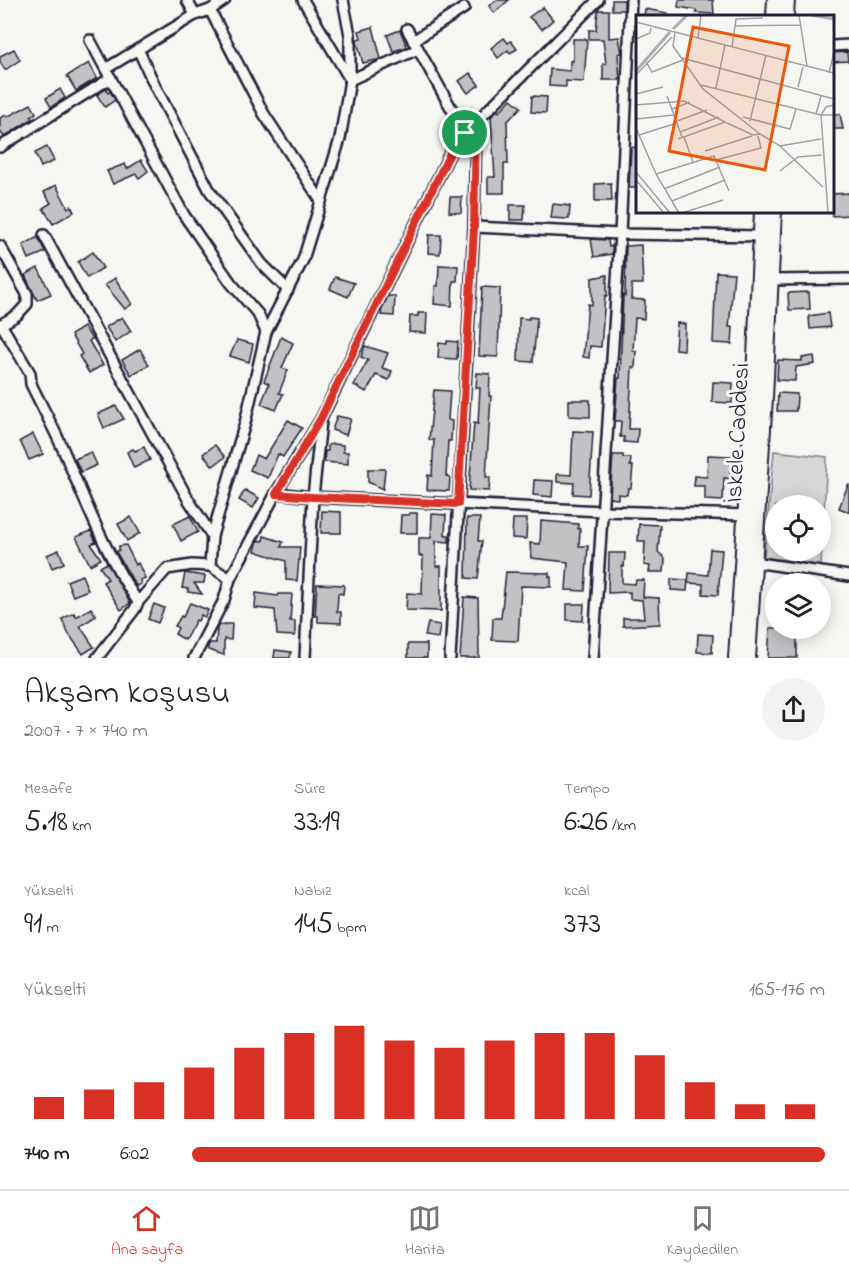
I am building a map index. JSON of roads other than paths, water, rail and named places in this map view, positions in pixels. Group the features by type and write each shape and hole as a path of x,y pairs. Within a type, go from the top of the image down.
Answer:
{"main road":[{"path":"774,15 775,0"},
{"path":"786,15 787,0"},
{"path":"736,658 751,515 766,236 762,213"},
{"name":"İskele Caddesi","path":"748,658 753,562 751,515 765,398 769,280 766,236 774,213"}],"street":[{"path":"187,0 195,15"},
{"path":"106,68 195,15 210,10 225,0"},
{"path":"303,0 350,80"},
{"path":"210,566 212,536 244,423 266,332 303,260 340,140 350,80 350,35 343,0"},
{"path":"194,658 224,600 230,579 321,418 453,147 598,0"},
{"path":"593,658 620,234 631,0"},
{"path":"350,80 416,45 464,8"},
{"path":"210,10 264,114 321,201"},
{"path":"407,29 465,133"},
{"path":"90,40 184,215 231,283 258,314 266,332"},
{"path":"834,46 849,45"},
{"path":"138,49 210,192 261,264 288,290"},
{"path":"0,147 111,78"},
{"path":"450,658 474,227 476,124"},
{"path":"474,227 620,234 766,236"},
{"path":"44,235 188,499 212,536"},
{"path":"0,246 27,294 27,304 17,315 0,325 30,373 31,384 64,452 88,511 117,571 138,602"},
{"path":"769,280 849,279"},
{"path":"305,658 313,497 321,418"},
{"path":"276,494 602,511 751,515"},
{"path":"753,562 849,576"},
{"path":"97,658 138,602 167,569 192,565 210,566 230,579"}]}
